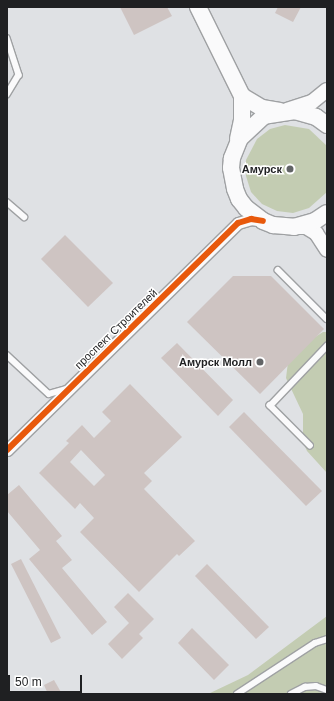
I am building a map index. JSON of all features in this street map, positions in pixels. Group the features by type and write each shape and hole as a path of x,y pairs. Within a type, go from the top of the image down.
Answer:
{"main road":[{"path":"198,7 242,96 242,120 231,168 234,189 239,199 250,211 263,221 273,225 294,227 315,221 325,214"},
{"path":"242,96 262,108 306,113 327,125"},
{"path":"235,147 243,133 254,122 274,112 284,111"}],"street":[{"path":"284,111 304,106 327,90"},
{"path":"239,199 238,223 251,219 263,221"},
{"path":"325,214 319,224 320,237 327,250"},
{"name":"проспект Строителей","path":"7,450 238,223"},
{"path":"294,227 306,227 320,237"}],"lane":[{"path":"7,38 19,75 7,95"},
{"path":"7,202 24,217"},
{"path":"278,270 327,319"},
{"path":"310,446 270,406 327,346"},
{"path":"7,355 49,394 70,388"},
{"path":"237,694 315,643 327,639"},
{"path":"291,694 316,686 327,690"}],"green space":[{"path":"285,125 309,129 327,146 327,192 309,208 293,213 277,211 262,204 251,192 246,176 246,160 257,139 270,129"},
{"path":"323,332 327,332 327,473 307,451 303,442 303,414 286,378 288,362 295,350"},
{"path":"327,616 327,694 208,694 248,675"}],"building":[{"path":"120,7 167,7 172,16 134,35"},
{"path":"278,7 301,7 293,22 275,13"},
{"path":"65,235 113,283 88,307 41,259"},
{"name":"Амурск Молл","path":"233,276 271,276 324,329 260,394 187,322"},
{"path":"177,343 233,400 218,416 161,358"},
{"path":"130,384 182,437 144,473 152,481 144,489 195,541 179,556 177,554 139,592 80,532 94,518 80,503 75,509 39,473 69,443 66,441 82,425 94,438 111,421 102,412","holes":["81,450 105,475 94,486 70,462"]},
{"path":"244,412 322,491 306,506 229,427"},
{"path":"19,485 62,536 56,541 72,560 62,568 107,622 92,635 29,559 40,550 7,511 7,495"},
{"path":"21,559 61,638 51,643 11,564"},
{"path":"207,564 269,627 256,639 195,576"},
{"path":"128,593 154,619 139,634 143,638 122,659 108,644 129,623 114,607"},
{"path":"192,628 229,665 214,680 178,643"},
{"path":"54,680 62,694 48,694 44,685"}],"cycle path":[{"path":"7,450 238,223 251,219 263,221"}],"place":[{"name":"Амурск","path":"290,169"},
{"name":"Амурск Молл","path":"260,362"}]}
